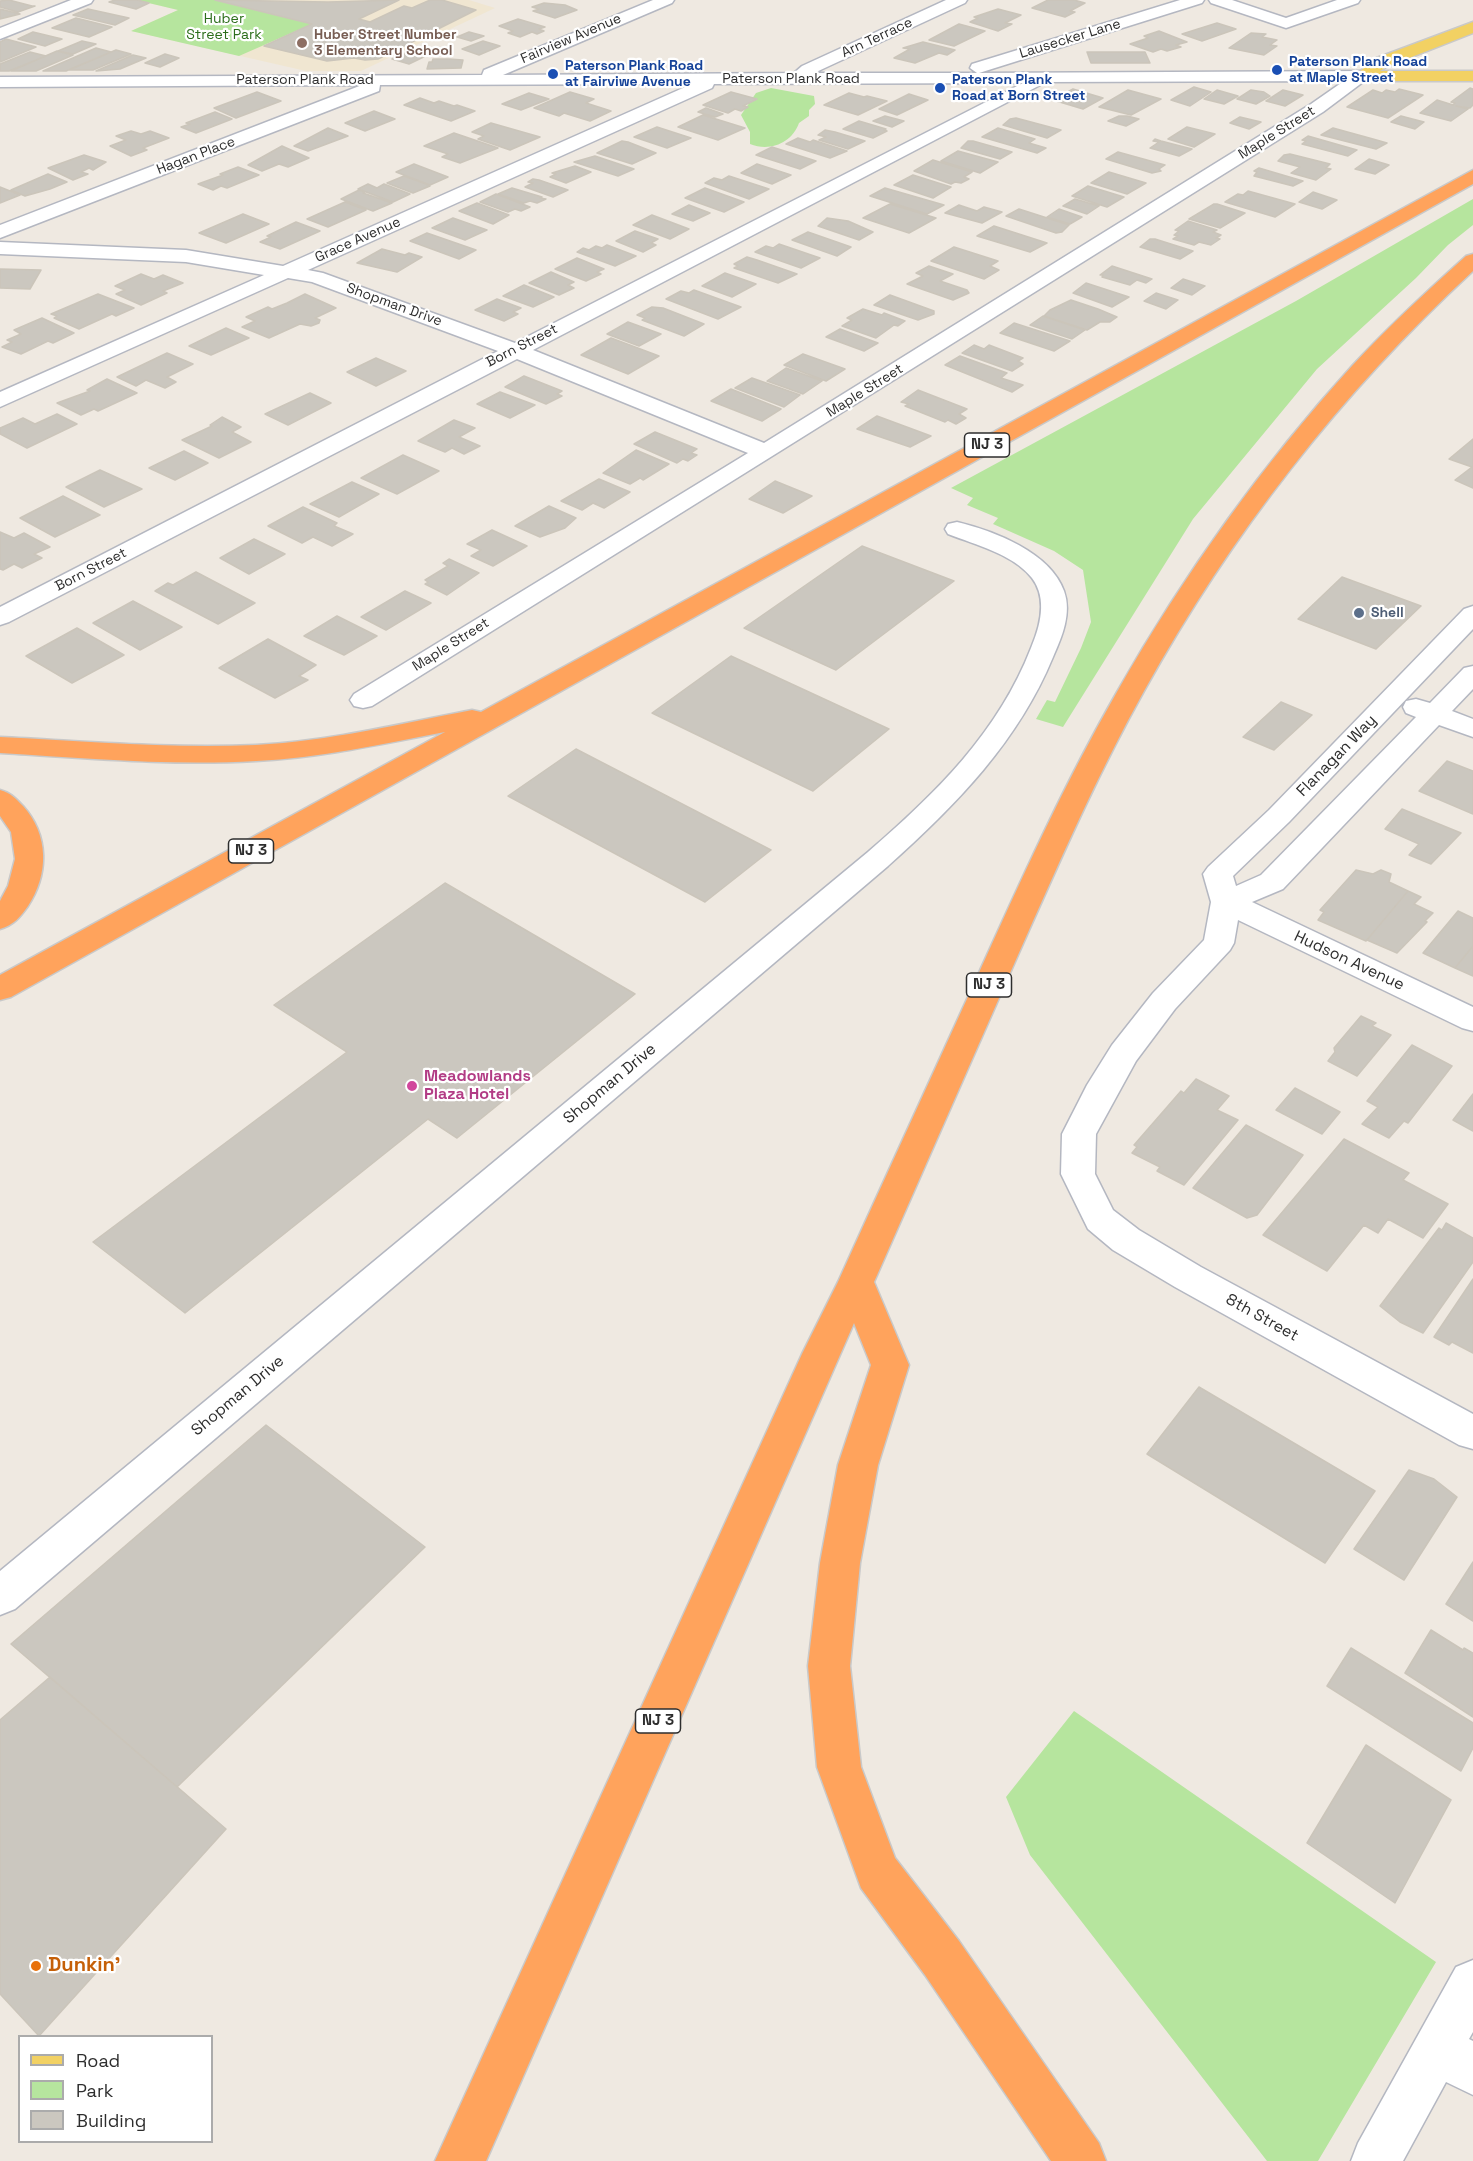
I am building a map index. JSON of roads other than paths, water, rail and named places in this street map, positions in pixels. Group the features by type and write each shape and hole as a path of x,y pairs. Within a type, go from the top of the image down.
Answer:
{"highway":[{"name":"NJ 3","path":"0,989 1473,176"},
{"name":"NJ 3","path":"460,2161 821,1354 1056,835 1094,760 1167,630 1239,521 1338,397 1395,334 1473,260"},
{"path":"0,745 188,754 256,753 334,745 501,713"},
{"path":"0,799 20,822 31,852 25,886 0,919"},
{"path":"856,1281 890,1365 858,1465 840,1563 829,1666 839,1767 877,1872 942,1958 1081,2161"}],"main road":[{"path":"1364,76 1380,63 1473,27"},
{"name":"Paterson Plank Road","path":"1364,76 1473,76"}],"street":[{"path":"0,34 85,0"},
{"name":"Fairview Avenue","path":"477,79 666,0"},
{"name":"Arn Terrace","path":"798,79 808,70 959,0"},
{"name":"Lausecker Lane","path":"945,78 1196,0"},
{"path":"1217,0 1286,23 1352,0"},
{"path":"621,2 643,9"},
{"name":"Paterson Plank Road","path":"0,82 1364,76"},
{"name":"Maple Street","path":"363,700 766,452 1317,108 1364,76"},
{"name":"Born Street","path":"0,617 514,350 1046,78"},
{"name":"Hagan Place","path":"0,232 392,80"},
{"name":"Grace Avenue","path":"0,400 716,80"},
{"name":"Shopman Drive","path":"0,248 186,256 316,276 514,350 766,452"},
{"name":"Shopman Drive","path":"0,1596 869,867 951,793 988,749 1013,714 1040,660 1053,623 1054,610 1048,584 1028,563 1016,555 957,530"},
{"name":"Flanagan Way","path":"1078,1174 1079,1134 1099,1094 1124,1053 1164,1001 1219,943 1226,902 1218,874 1279,816 1473,614"},
{"path":"1226,902 1272,882 1473,674"},
{"path":"1393,697 1473,729"},
{"name":"Hudson Avenue","path":"1226,902 1473,1020"},
{"name":"8th Street","path":"1078,1174 1100,1219 1126,1240 1188,1277 1473,1433"},
{"path":"1376,2161 1456,2059 1473,1984"}],"place":[{"name":"Huber Street Number 3 Elementary School","path":"302,43"},
{"name":"Paterson Plank Road at Maple Street","path":"1277,70"},
{"name":"Paterson Plank Road at Fairviwe Avenue","path":"553,74"},
{"name":"Paterson Plank Road at Born Street","path":"940,88"},
{"name":"Shell","path":"1359,613"},
{"name":"Meadowlands Plaza Hotel","path":"412,1086"},
{"name":"Dunkin'","path":"36,1966"}],"park label":[{"name":"Huber Street Park","path":"224,28"}]}
